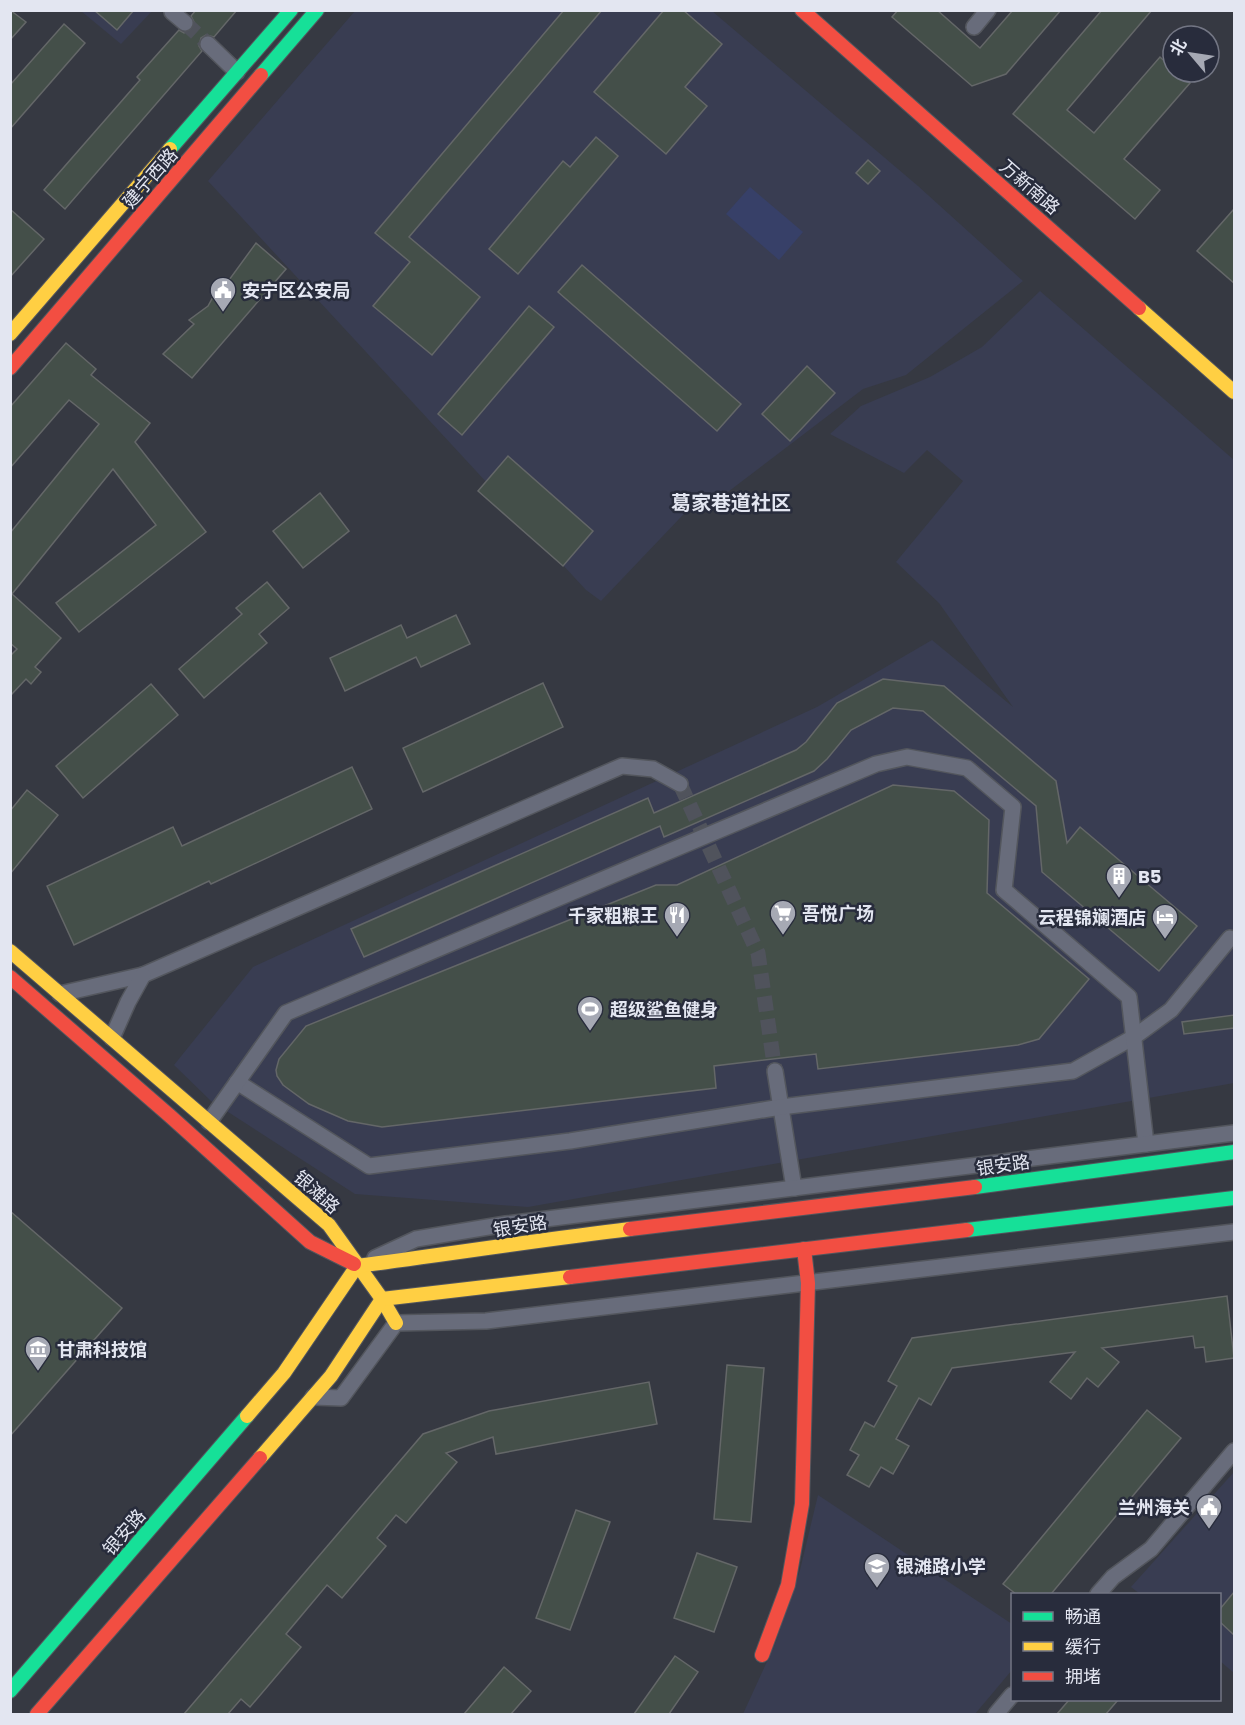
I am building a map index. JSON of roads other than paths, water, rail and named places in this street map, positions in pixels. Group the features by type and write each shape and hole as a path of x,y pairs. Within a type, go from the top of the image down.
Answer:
{"main road":[{"name":"建宁西路","path":"10,334 291,10"},
{"name":"建宁西路","path":"10,368 317,10"},
{"name":"万新南路","path":"802,10 1234,392"},
{"name":"银滩路","path":"10,951 328,1225 382,1299 396,1323"},
{"path":"10,977 310,1242 357,1266"},
{"name":"银安路","path":"10,1691 284,1373 357,1266 429,1258 519,1242 887,1199 1234,1152"},
{"path":"38,1714 332,1376 382,1299 1234,1198"},
{"path":"762,1655 788,1585 802,1504 808,1283 804,1249"}],"street":[{"path":"974,27 988,10"},
{"path":"172,12 185,23"},
{"path":"208,44 237,72"},
{"path":"209,1122 286,1013 876,764 907,758 967,768 1013,807 1004,890 1129,997 1146,1144"},
{"path":"60,994 143,975 622,766 653,769 680,784"},
{"path":"237,1082 369,1166 570,1141 781,1107 1073,1071 1134,1037 1171,1010 1230,938"},
{"path":"112,1038 143,975"},
{"path":"775,1071 794,1188"},
{"path":"357,1266 416,1239 506,1224 1234,1133"},
{"path":"313,1397 341,1398 396,1323 486,1321 1234,1232"},
{"path":"1099,1593 1113,1576 1151,1550 1234,1451"},
{"path":"996,1714 1011,1696"}],"tunnel":[{"path":"185,23 208,44"},
{"path":"680,784 758,953 775,1071"}],"place":[{"name":"安宁区公安局","path":"223,313"},
{"name":"B5","path":"1119,899"},
{"name":"吾悦广场","path":"783,936"},
{"name":"千家粗粮王","path":"677,938"},
{"name":"云程锦斓酒店","path":"1165,940"},
{"name":"超级鲨鱼健身","path":"590,1032"},
{"name":"甘肃科技馆","path":"38,1372"},
{"name":"兰州海关","path":"1209,1530"},
{"name":"银滩路小学","path":"877,1589"}],"district":[{"name":"葛家巷道社区","path":"731,503"}]}
